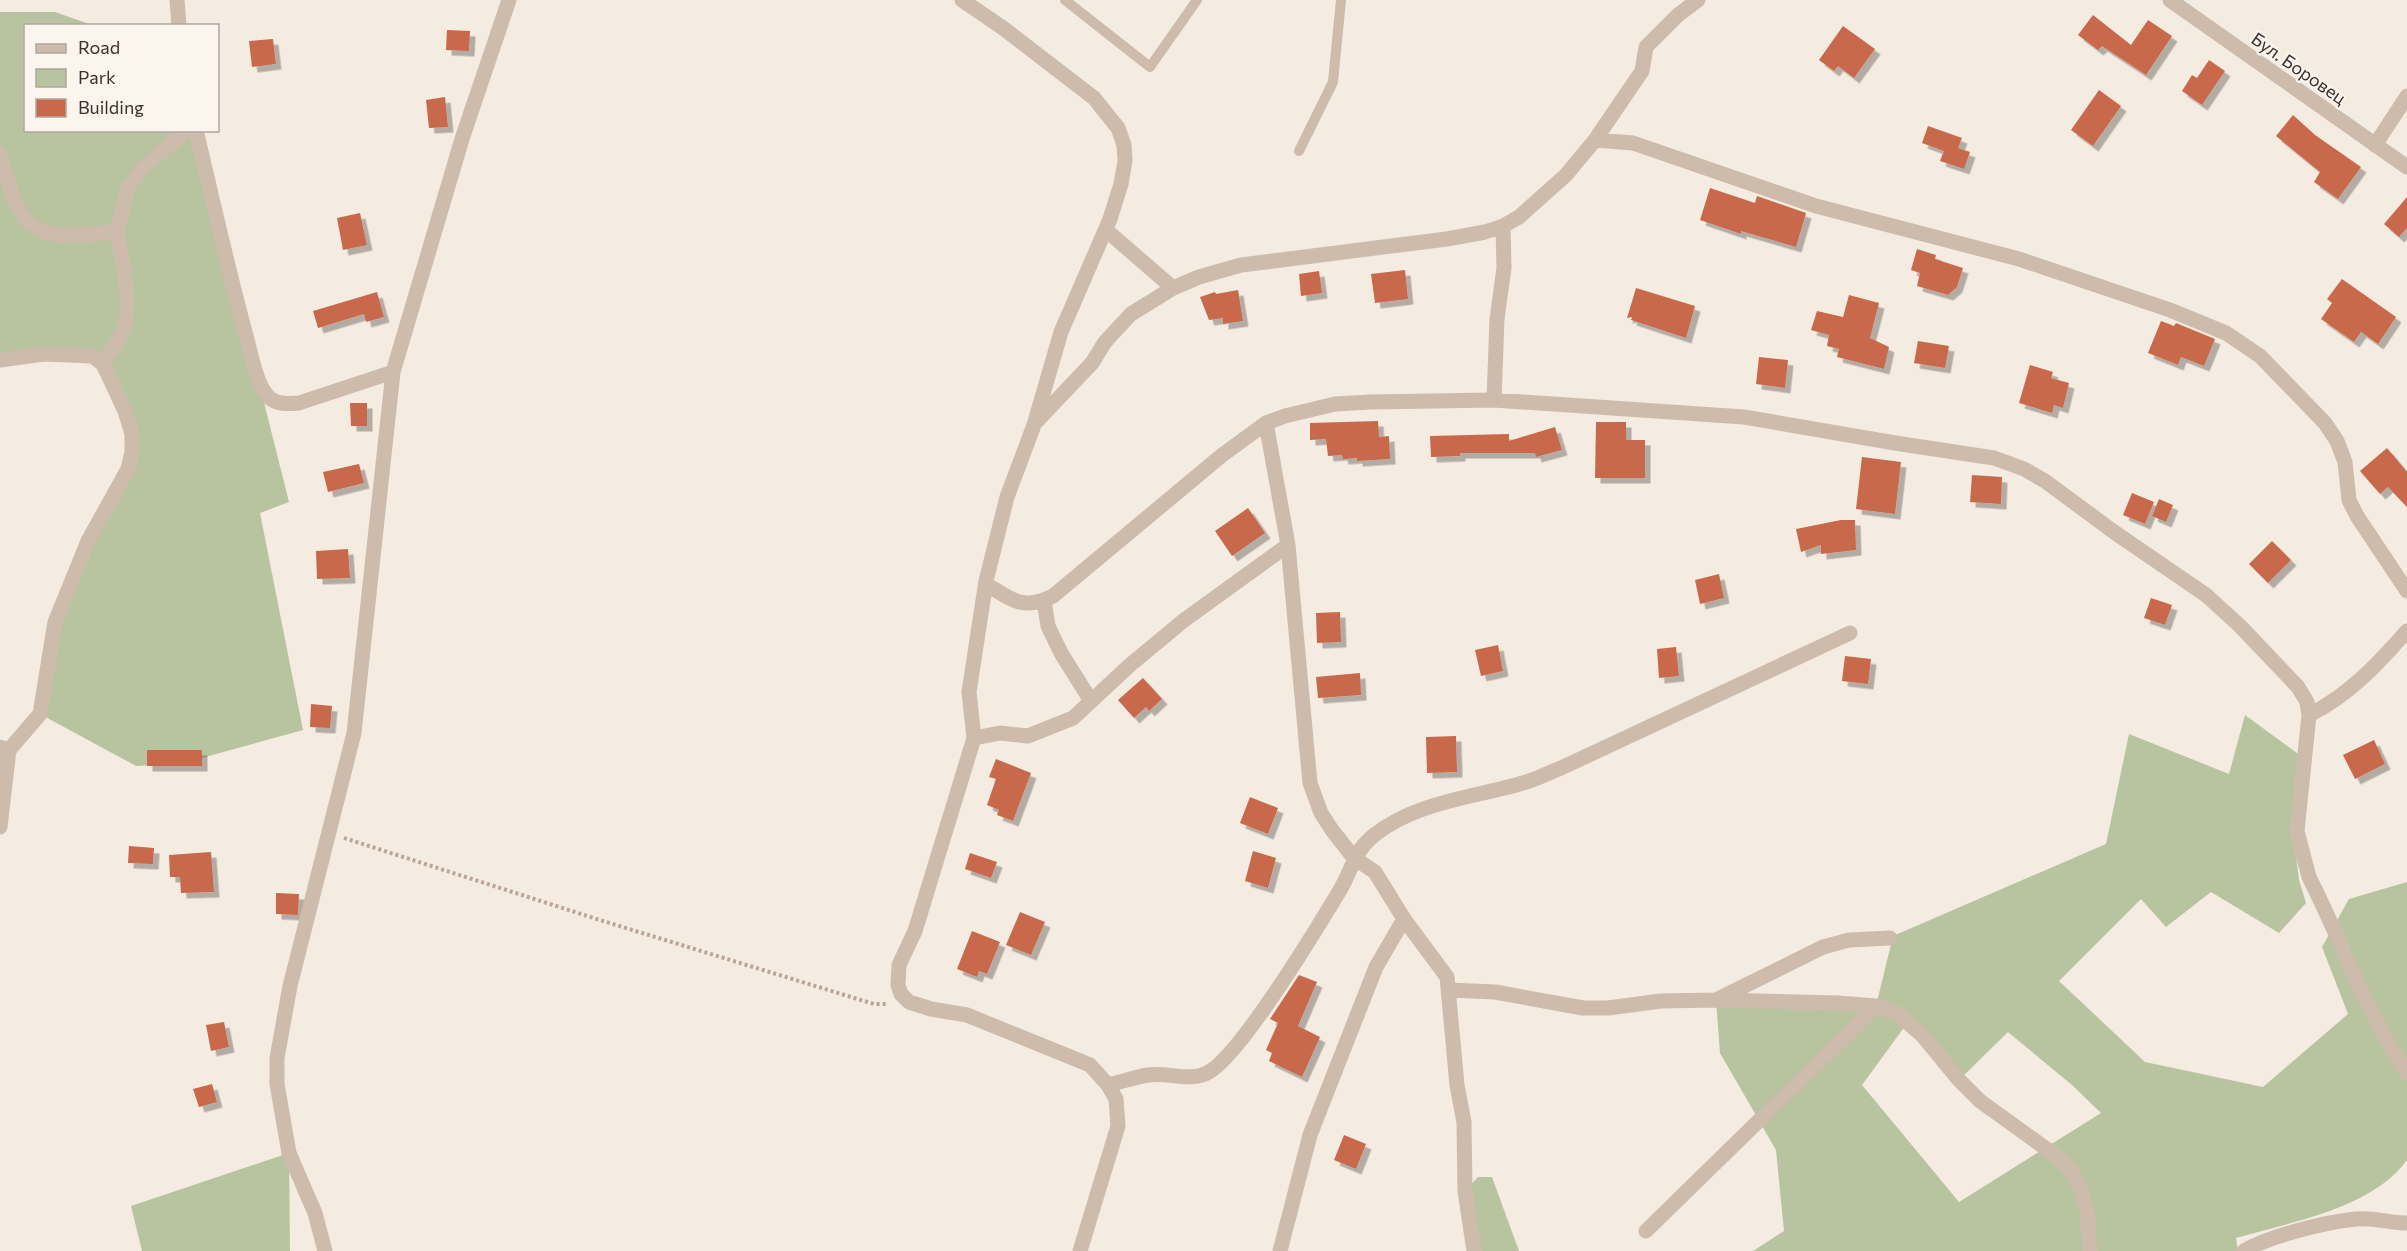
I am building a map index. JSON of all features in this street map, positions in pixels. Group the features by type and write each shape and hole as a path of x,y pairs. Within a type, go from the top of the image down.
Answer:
{"street":[{"path":"177,0 179,24"},
{"path":"325,1251 315,1214 289,1153 278,1084 277,1058 290,986 354,733 393,372 462,139 509,0"},
{"path":"962,0 1003,28 1094,98 1118,128 1124,145 1125,161 1121,184 1106,230 1061,332 1034,425 1007,497 986,584 969,692 974,738 915,931 899,965 898,985 901,994 909,1002 931,1009 967,1015 1090,1065 1108,1085 1116,1099 1118,1126 1080,1251"},
{"path":"1034,425 1092,363 1105,342 1131,314 1173,288 1217,270 1241,265 1447,239 1485,232 1519,217 1550,192 1595,141 1642,71 1646,47 1671,21 1698,0"},
{"name":"Бул. Боровец","path":"2170,0 2407,167"},
{"path":"2375,145 2407,96"},
{"path":"103,364 117,345 125,326 127,310 117,231 128,187 142,169 184,132"},
{"path":"196,132 226,263 253,360 265,393 285,405 299,403 393,372"},
{"path":"1595,141 1633,143 1816,206 2019,259 2170,310 2226,333 2260,356 2325,423 2337,441 2345,462 2349,500 2376,547 2407,591"},
{"path":"0,153 12,196 22,216 32,227 48,234 73,237 117,231"},
{"path":"1494,400 1497,319 1504,268 1503,226"},
{"path":"1106,230 1173,288"},
{"path":"0,360 53,354 92,356 103,364 125,411 132,434 132,453 128,469 88,541 55,622 40,714 3,750 0,827"},
{"path":"986,584 1018,603 1037,604 1044,601 1053,596 1221,456 1266,423 1335,404 1416,400 1494,400 1744,417 1994,458 2024,469 2045,481 2206,595 2240,626 2298,687 2307,702 2309,715 2297,831 2303,857 2309,877 2370,1008 2387,1043 2407,1073"},
{"path":"1266,423 1288,545 1310,783 1321,813 1354,858 1375,872 1404,919 1448,977 1457,1085 1464,1122 1465,1191 1474,1251"},
{"path":"974,738 1000,733 1028,736 1072,718 1183,621 1288,545"},
{"path":"1044,601 1048,626 1056,644 1091,701"},
{"path":"2309,715 2328,705 2356,684 2407,631"},
{"path":"1108,1085 1150,1074 1184,1077 1206,1074 1220,1064 1244,1035 1323,920 1345,881 1358,849 1375,834 1429,806 1524,783 1561,768 1850,633"},
{"path":"1280,1251 1310,1135 1376,967 1404,919"},
{"path":"1716,1000 1823,947 1849,940 1890,938"},
{"path":"1449,990 1495,992 1591,1008 1661,1001 1716,1000 1876,1006 1895,1012 1922,1035 1959,1080 1980,1101 2055,1155 2071,1170 2080,1187 2086,1210 2090,1251"},
{"path":"1646,1231 1876,1006"},
{"path":"2244,1251 2288,1233 2356,1219 2407,1223"}],"lane":[{"path":"1065,0 1150,67 1197,0"},
{"path":"1299,151 1333,82 1341,0"}],"path":[{"path":"329,833 874,1005 909,1002"}],"green space":[{"path":"0,12 55,12 89,24 24,24 24,132 196,132 289,502 260,513 303,730 180,764 136,766 40,714 55,622 117,490 132,434 92,356 0,360"},
{"path":"2245,715 2305,759 2296,855 2299,880 2306,903 2279,933 2211,892 2166,927 2141,899 2059,981 2145,1062 2263,1087 2348,1014 2322,947 2349,899 2407,882 2407,1160 2392,1176 2374,1190 2352,1202 2305,1219 2236,1238 2238,1251 1753,1251 1784,1231 1776,1150 1720,1053 1716,1000 1876,1006 1893,936 2106,844 2129,734 2229,774","holes":["1908,1022 1959,1080 2008,1032 2072,1085 2101,1113 1959,1202 1862,1085"]},
{"path":"289,1153 290,1251 142,1251 131,1206"},
{"path":"1478,1177 1492,1177 1519,1251 1474,1251 1465,1191"}],"building":[{"path":"2093,15 2131,45 2148,20 2172,36 2146,75 2102,46 2098,50 2078,35"},
{"path":"1843,26 1875,49 1854,78 1838,66 1834,71 1819,60"},
{"path":"447,30 470,31 469,51 446,50"},
{"path":"273,39 276,64 252,67 249,41"},
{"path":"2209,60 2225,71 2202,105 2182,91 2192,75 2197,78"},
{"path":"2099,90 2121,106 2093,146 2071,130"},
{"path":"445,97 448,127 429,128 426,100"},
{"path":"2293,115 2315,135 2361,167 2338,199 2314,182 2320,172 2276,136"},
{"path":"1928,126 1962,138 1958,148 1970,152 1964,169 1940,161 1944,151 1922,143"},
{"path":"1710,188 1755,203 1757,196 1806,213 1796,247 1741,231 1741,234 1700,220"},
{"path":"2407,197 2407,228 2399,237 2384,224"},
{"path":"360,213 367,245 343,250 337,218"},
{"path":"1917,249 1936,255 1935,259 1963,268 1957,287 1948,295 1917,286 1920,273 1911,270"},
{"path":"1405,270 1408,299 1375,303 1371,274"},
{"path":"1319,271 1322,293 1301,296 1299,274"},
{"path":"2342,279 2396,317 2378,344 2361,332 2354,342 2321,319 2332,303 2327,299"},
{"path":"1636,288 1695,306 1686,338 1631,320 1632,317 1627,318"},
{"path":"1238,290 1243,321 1223,324 1223,318 1209,320 1200,297 1215,292 1216,294"},
{"path":"377,292 384,317 366,322 364,314 318,328 313,311"},
{"path":"1849,295 1879,303 1870,338 1889,347 1884,369 1837,357 1839,349 1827,346 1829,335 1811,330 1817,311 1843,317"},
{"path":"2161,321 2174,326 2176,323 2215,339 2204,366 2181,357 2178,365 2148,353"},
{"path":"1918,341 1949,346 1945,368 1914,363"},
{"path":"1759,357 1788,360 1785,388 1756,384"},
{"path":"2030,365 2053,372 2051,378 2069,383 2063,408 2054,405 2052,413 2019,403"},
{"path":"350,403 367,403 367,426 351,426"},
{"path":"1378,421 1379,437 1389,436 1390,459 1357,461 1357,458 1343,459 1342,455 1328,456 1326,439 1310,440 1310,423"},
{"path":"1596,422 1626,422 1626,440 1645,440 1645,478 1595,478"},
{"path":"1555,427 1562,450 1536,457 1535,453 1460,453 1460,456 1431,457 1430,436 1509,434 1509,441"},
{"path":"2387,448 2407,472 2407,507 2388,487 2380,494 2360,471"},
{"path":"1862,457 1901,462 1895,514 1856,509"},
{"path":"359,464 364,483 328,492 323,472"},
{"path":"1972,475 2002,477 2001,504 1970,502"},
{"path":"2132,493 2154,502 2145,524 2123,515"},
{"path":"2159,499 2173,505 2166,522 2152,516"},
{"path":"1248,508 1265,533 1232,556 1215,531"},
{"path":"1841,520 1855,520 1856,550 1821,554 1821,545 1801,552 1796,529"},
{"path":"2272,541 2291,560 2268,583 2249,564"},
{"path":"348,549 350,578 317,579 316,551"},
{"path":"1719,574 1724,598 1700,604 1695,580"},
{"path":"2151,598 2172,605 2165,625 2144,618"},
{"path":"1340,612 1341,642 1317,643 1316,613"},
{"path":"1498,645 1503,671 1481,676 1475,650"},
{"path":"1676,647 1679,676 1659,678 1657,649"},
{"path":"1845,656 1871,659 1868,684 1842,681"},
{"path":"1360,673 1361,695 1318,698 1316,677"},
{"path":"1143,678 1162,699 1149,711 1146,707 1134,718 1118,700"},
{"path":"311,704 332,706 330,728 310,727"},
{"path":"1456,736 1457,772 1427,773 1426,737"},
{"path":"2374,740 2385,764 2355,779 2343,755"},
{"path":"147,750 202,750 202,766 147,766"},
{"path":"996,759 1031,773 1013,821 997,815 999,810 987,805 996,779 989,777"},
{"path":"1250,797 1278,808 1268,834 1240,823"},
{"path":"129,846 154,848 153,864 128,863"},
{"path":"1253,851 1276,858 1268,888 1245,881"},
{"path":"211,852 214,892 181,893 180,877 170,877 169,855"},
{"path":"970,853 997,862 991,878 965,869"},
{"path":"276,893 299,894 298,915 276,914"},
{"path":"1020,912 1045,922 1031,955 1006,945"},
{"path":"972,931 1000,942 987,974 979,971 977,977 957,969"},
{"path":"1299,975 1317,982 1298,1026 1320,1037 1302,1077 1269,1061 1272,1053 1266,1050 1278,1023 1270,1019"},
{"path":"224,1022 229,1047 211,1051 206,1025"},
{"path":"212,1084 217,1102 199,1107 193,1089"},
{"path":"1344,1135 1366,1144 1356,1169 1334,1160"}]}
